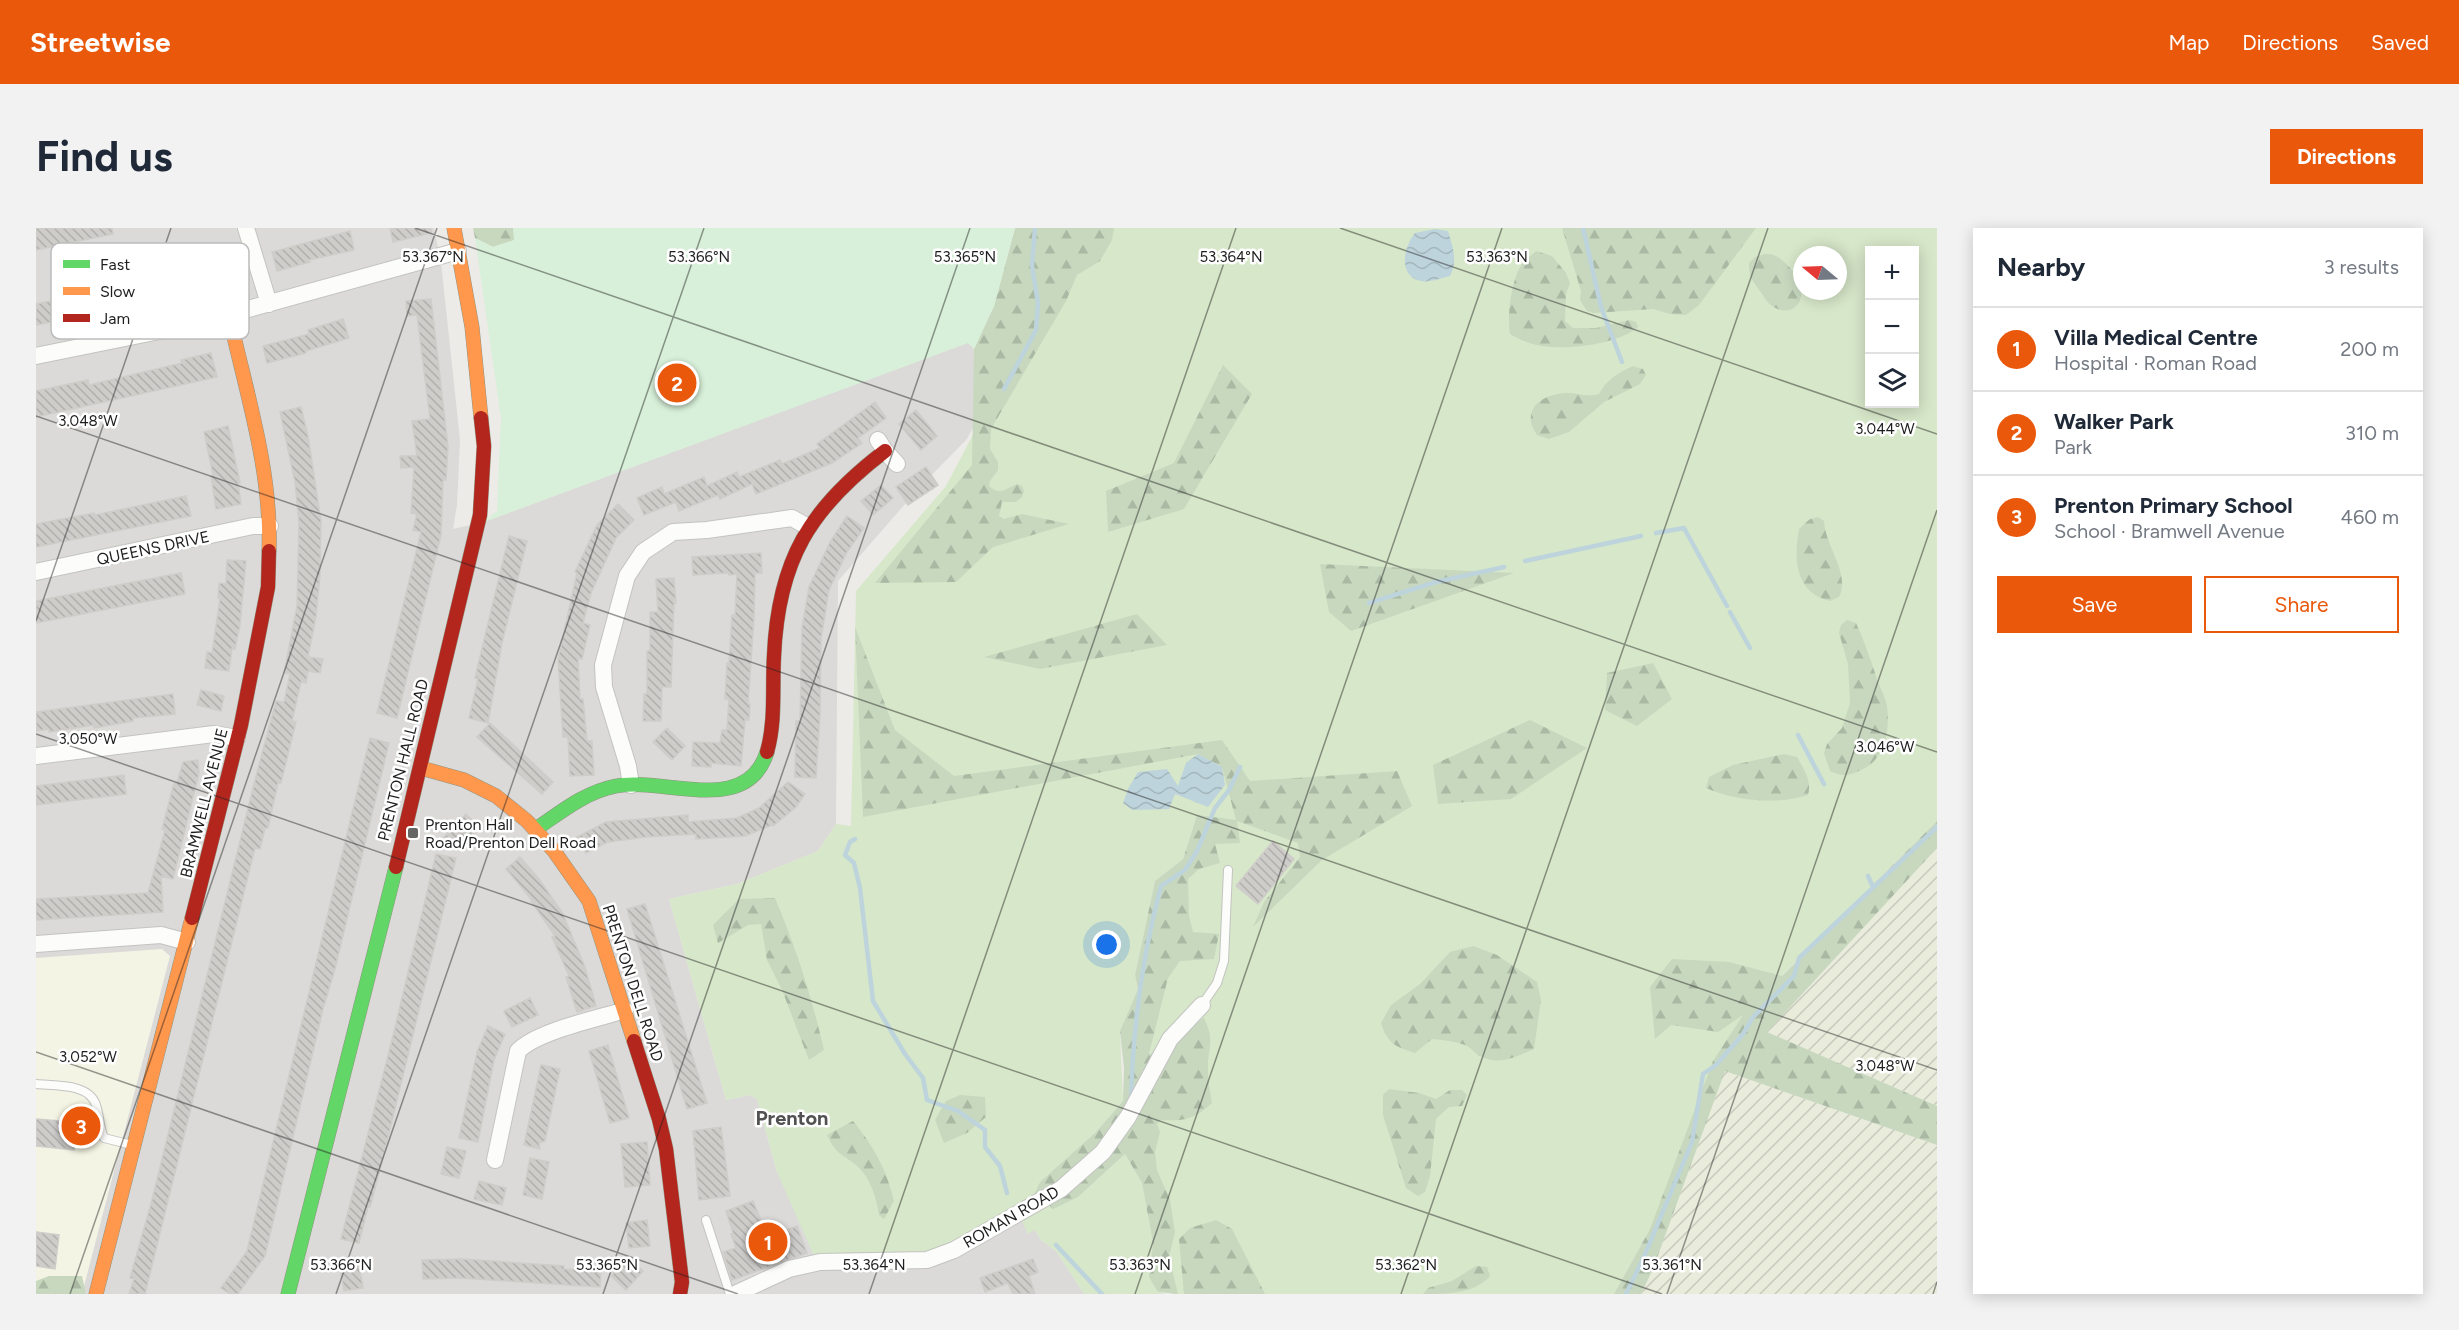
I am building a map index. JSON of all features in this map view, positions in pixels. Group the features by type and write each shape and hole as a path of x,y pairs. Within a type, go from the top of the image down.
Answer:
{"street":[{"path":"246,228 269,304"},
{"name":"PRENTON HALL ROAD","path":"288,1294 421,768 480,515 484,446 472,327 454,228"},
{"path":"249,310 458,251"},
{"path":"36,356 116,339"},
{"name":"BRAMWELL AVENUE","path":"96,1294 237,738 254,666 268,587 270,526 265,474 234,339"},
{"path":"536,829 595,792 619,785 726,789 745,784 759,771 767,755 773,728 774,647 779,608 788,572 800,541 818,512 882,445 897,464"},
{"path":"631,785 628,766 604,687 603,665 627,576 643,552 673,532 708,530 792,518 808,527"},
{"name":"QUEENS DRIVE","path":"36,572 253,526 270,526"},
{"path":"36,756 214,734 237,738"},
{"name":"PRENTON DELL ROAD","path":"421,768 478,786 502,800 536,829 589,901 659,1119 666,1149 682,1282 680,1294"},
{"path":"36,944 160,935 187,942"},
{"name":"ROMAN ROAD","path":"735,1294 789,1269 820,1262 927,1260 954,1250 1061,1189 1103,1152 1128,1117 1170,1039 1203,1005"},
{"path":"495,1160 518,1051 525,1044 546,1034 625,1010"}],"lane":[{"path":"1203,1005 1217,983 1224,961 1228,870"},
{"path":"36,1084 78,1089 90,1094 96,1103 100,1129 105,1138 135,1145"},
{"path":"706,1220 729,1294"}],"shaded area":[{"path":"36,228 434,228 441,262 460,440 457,505 453,529 484,522 969,342 997,381 967,439 919,488 838,581 836,824 818,851 737,884 669,899 726,1100 750,1095 757,1099 777,1172 1020,1217 1035,1230 1041,1240 1056,1251 1084,1294 36,1294"},
{"path":"1937,840 1937,1106 1766,1032"},
{"path":"162,949 170,956 82,1294 36,1294 36,958"},
{"path":"1725,1071 1937,1145 1937,1294 1641,1294 1653,1269"}],"green space":[{"path":"473,228 513,228 515,240 493,247 475,238"},
{"path":"513,228 1015,228 994,306 974,349 968,343 484,522 497,511 501,418 475,238 493,247 514,240"},
{"path":"1015,228 1114,228 1112,240 1100,261 1077,275 1066,301 991,429 990,449 998,462 998,470 989,486 1000,491 1017,484 1022,486 1024,491 1022,497 1016,502 1002,502 999,516 1004,519 1022,514 1069,524 993,547 956,582 875,583 972,465 974,349 994,306"},
{"path":"1035,228 1937,228 1937,821 1744,1013 1650,1229 1614,1294 1172,1294 1138,1128 1149,1055 1197,815 1183,859 1155,881 1135,975 1138,989 1120,1031 1123,1101 1096,1132 1040,1182 1034,1199 929,1255 814,1256 777,1172 757,1099 750,1095 726,1100 669,899 737,884 818,851 836,824 851,826 856,591 946,486 989,404"},
{"path":"1562,228 1756,228 1699,305 1686,315 1670,314 1653,309 1594,313 1587,311 1580,300 1581,291"},
{"path":"1536,251 1552,256 1566,273 1570,283 1566,294 1565,321 1573,328 1596,328 1629,320 1636,322 1638,327 1617,338 1575,347 1537,345 1510,334 1510,308 1515,279 1523,262"},
{"path":"1765,254 1773,255 1780,258 1791,269 1793,272 1793,300 1800,300 1795,307 1781,310 1767,301 1752,279 1750,272 1749,263 1755,257"},
{"path":"1223,365 1252,394 1184,509 1108,532 1106,491 1174,463"},
{"path":"1633,366 1643,369 1646,375 1640,384 1604,402 1569,432 1549,439 1537,435 1531,424 1531,414 1543,399 1557,394 1599,394 1613,377"},
{"path":"1818,517 1824,521 1828,540 1842,579 1839,597 1830,601 1818,597 1809,590 1799,573 1797,563 1799,529 1810,519"},
{"path":"1320,564 1514,573 1351,631 1329,612"},
{"path":"1137,614 1167,645 1040,669 984,657"},
{"path":"1847,620 1856,623 1864,642 1886,702 1888,723 1885,741 1878,757 1865,768 1843,775 1830,771 1824,753 1827,744 1842,728 1850,703 1848,664 1839,633 1841,625"},
{"path":"855,627 895,730 954,776 1222,740 1250,781 1397,771 1412,806 1322,860 1253,927 1264,902 1300,857 1298,843 1237,821 1240,843 1215,844 1220,863 1199,869 1188,879 1189,916 1193,932 1219,934 1214,959 1180,961 1168,978 1149,1054 1169,1051 1185,1029 1204,1018 1210,1033 1208,1074 1212,1103 1188,1118 1161,1120 1157,1124 1160,1132 1155,1152 1157,1170 1170,1200 1175,1232 1169,1257 1178,1294 1158,1292 1149,1277 1153,1243 1142,1183 1125,1154 1078,1197 1053,1209 1035,1193 1040,1182 1096,1132 1123,1101 1124,1068 1120,1031 1138,989 1135,975 1155,881 1183,859 1197,815 1236,820 1222,767 1198,754 863,817"},
{"path":"1653,663 1672,699 1637,726 1605,710 1607,673"},
{"path":"1530,720 1587,748 1511,799 1438,804 1433,765"},
{"path":"1784,754 1797,757 1808,780 1808,795 1770,801 1743,799 1706,788 1709,777 1733,765"},
{"path":"1937,821 1937,848 1767,1032 1937,1106 1937,1145 1725,1071 1653,1269 1641,1294 1614,1294 1650,1229 1713,1061 1743,1015 1718,1032 1671,1025 1655,1039 1650,987 1672,959 1729,962 1782,976"},
{"path":"775,898 803,973 824,1050 809,1060 782,990 767,960 761,924 748,925 718,943 713,925 739,899"},
{"path":"1473,946 1497,955 1537,982 1541,1000 1534,1049 1507,1059 1494,1060 1480,1056 1465,1045 1448,1041 1432,1039 1415,1053 1389,1040 1381,1023 1391,1005 1420,984 1450,952"},
{"path":"1389,1089 1419,1093 1436,1099 1450,1090 1462,1090 1467,1095 1462,1106 1449,1107 1436,1119 1430,1176 1425,1192 1418,1196 1406,1188 1383,1115 1383,1095"},
{"path":"960,1095 985,1097 986,1117 967,1133 944,1143 935,1120 946,1101"},
{"path":"853,1121 878,1158 891,1189 894,1201 884,1219 879,1215 866,1176 836,1150 827,1135"},
{"path":"1125,1154 1142,1183 1153,1243 1150,1277 1158,1292 1165,1294 1084,1294 1056,1251 1041,1240 1035,1230 1028,1234 1020,1217 1046,1202 1078,1197"},
{"path":"1216,1220 1232,1229 1265,1294 1184,1294 1179,1239 1190,1228"},
{"path":"1476,1266 1487,1267 1490,1276 1484,1282 1460,1292 1423,1294 1428,1288 1452,1281"},
{"path":"49,1276 82,1276 86,1294 36,1294 36,1281"}],"water":[{"path":"1435,229 1448,231 1454,254 1454,265 1450,276 1432,281 1421,281 1408,273 1405,260 1408,245 1415,233"},
{"path":"1198,754 1222,767 1225,785 1208,807 1175,794 1169,809 1132,810 1123,803 1138,772 1167,769 1178,786 1186,763"}],"building":[{"path":"36,228 112,228 113,234 70,243 51,243 51,247 36,250"},
{"path":"390,228 431,228 431,233 393,242"},
{"path":"350,231 354,250 309,260 310,262 277,271 272,252"},
{"path":"431,299 448,447 446,480 443,480 441,535 397,718 377,713 421,532 413,530 417,514 411,513 414,467 401,468 400,456 417,456 412,421 430,419 417,315 407,316 406,301"},
{"path":"51,301 51,322 36,325 36,304"},
{"path":"343,319 349,338 306,351 306,353 267,363 263,346 309,334 308,330"},
{"path":"211,353 217,377 36,417 36,391 88,380 89,385 182,363 181,360"},
{"path":"875,402 886,418 858,438 862,443 832,463 756,494 752,484 720,499 718,495 679,511 676,502 644,515 637,498 662,487 664,494 704,477 707,486 737,472 739,477 780,460 782,464 820,448 817,444"},
{"path":"301,407 308,436 321,521 320,575 316,617 308,657 323,659 320,673 308,671 306,683 301,682 292,721 296,722 281,783 278,783 268,828 265,828 260,849 255,848 145,1294 129,1294 134,1279 130,1278 152,1200 254,784 276,701 284,702 290,674 284,673 297,606 299,523 295,482 280,412"},
{"path":"916,410 937,436 921,450 899,424"},
{"path":"228,426 240,483 238,483 241,504 216,509 211,476 213,475 204,432"},
{"path":"926,467 938,485 908,505 896,487"},
{"path":"881,485 893,498 873,515 861,501"},
{"path":"186,496 191,516 36,547 36,524 94,513 95,515"},
{"path":"618,504 634,520 616,538 591,593 583,623 590,625 582,659 578,658 580,699 583,699 587,741 592,741 594,775 570,776 568,737 563,737 558,659 577,573 575,572 597,525"},
{"path":"847,516 864,528 847,552 829,590 821,639 816,778 795,777 796,721 800,721 802,628 809,587 830,542"},
{"path":"509,536 527,541 502,643 488,723 469,718 478,679 475,678"},
{"path":"761,553 762,573 755,573 749,720 745,720 741,766 711,763 711,767 692,766 693,742 720,743 722,730 727,730 729,699 725,699 727,663 729,663 732,615 735,615 737,574 693,575 692,557"},
{"path":"227,560 246,561 240,625 235,649 232,648 229,671 205,668 207,652 212,653 220,598 218,598 219,583 226,584"},
{"path":"181,573 185,594 36,623 36,601"},
{"path":"674,578 676,603 674,603 671,687 662,687 661,721 643,721 644,694 647,694 647,651 650,651 650,612 658,612 656,579"},
{"path":"201,690 224,696 221,711 197,705"},
{"path":"173,694 175,714 133,718 133,721 94,728 94,725 49,732 49,729 36,731 36,712"},
{"path":"490,723 553,782 542,794 477,737"},
{"path":"667,728 685,746 672,760 653,742"},
{"path":"370,738 389,743 265,1256 238,1294 230,1294 221,1288 247,1251"},
{"path":"198,760 199,773 173,879 161,876 163,912 36,920 36,899 148,893 165,830 162,829 174,783 177,783 183,762"},
{"path":"124,775 126,794 36,805 36,786"},
{"path":"788,782 805,794 796,807 773,826 745,836 696,839 696,834 646,837 608,842 586,853 577,837 606,822 688,815 688,822 737,818 759,808"},
{"path":"466,814 480,828 458,850 444,837"},
{"path":"1273,841 1294,859 1258,904 1236,886"},
{"path":"436,854 456,858 381,1166 359,1243 341,1239 393,1036"},
{"path":"520,857 562,912 585,967 596,1006 577,1012 566,977 569,976 552,937 555,936 532,900 506,869"},
{"path":"645,904 707,1103 687,1109 627,909"},
{"path":"530,998 538,1015 512,1027 504,1011"},
{"path":"488,1026 505,1034 494,1060 478,1142 459,1138 477,1052"},
{"path":"608,1045 629,1118 610,1123 589,1051"},
{"path":"541,1065 560,1069 545,1141 539,1143 540,1149 524,1145"},
{"path":"36,1119 83,1123 81,1136 76,1136 74,1150 36,1146"},
{"path":"721,1127 730,1196 699,1200 693,1131"},
{"path":"647,1142 650,1185 625,1187 621,1144"},
{"path":"447,1147 466,1151 459,1178 441,1174"},
{"path":"530,1158 549,1162 542,1199 523,1195"},
{"path":"479,1181 506,1188 502,1205 474,1199"},
{"path":"753,1201 768,1237 797,1226 807,1253 732,1280 723,1252 736,1248 726,1211"},
{"path":"647,1220 650,1246 629,1248 626,1223"},
{"path":"36,1232 59,1235 55,1269 36,1266"},
{"path":"628,1257 643,1271 626,1290 611,1276"},
{"path":"358,1259 363,1288 344,1291 339,1262"},
{"path":"462,1259 564,1266 564,1269 601,1270 600,1287 460,1278 423,1279 422,1260"},
{"path":"1033,1259 1038,1272 1029,1276 1035,1294 1013,1294 1008,1283 985,1292 980,1278"}],"waterway":[{"path":"1004,389 1036,330 1038,303 1032,266 1035,228"},
{"path":"1583,228 1601,307 1622,362"},
{"path":"1656,533 1684,528 1727,606"},
{"path":"1525,561 1641,536"},
{"path":"1369,603 1436,582 1504,567"},
{"path":"1730,612 1750,648"},
{"path":"1798,735 1824,784"},
{"path":"1131,1099 1140,992 1161,886 1185,870 1197,851 1215,808 1229,790 1240,767"},
{"path":"1626,1294 1692,1142 1703,1074 1716,1065 1743,1034 1753,1017 1794,976 1799,958 1937,827"},
{"path":"855,839 850,842 845,855 854,863 860,888 873,1001 905,1054 923,1078 927,1100 958,1111 985,1130 985,1147 1000,1166 1007,1193"},
{"path":"1868,876 1873,887"},
{"path":"1056,1245 1102,1294"}],"traffic: fast":[{"path":"536,829 584,798 616,786 636,785 702,790 723,789 742,783 757,772 767,752"},
{"path":"288,1294 396,867"}],"traffic: slow":[{"path":"454,228 472,327 481,418"},
{"path":"235,339 262,461 269,521 269,551"},
{"path":"421,768 464,780 496,796 527,821 554,851 589,901 634,1041"},
{"path":"96,1294 192,918"}],"traffic: jam":[{"path":"396,867 480,515 484,446 481,418"},
{"path":"767,752 773,716 777,622 782,591 791,564 818,516 859,472 885,451"},
{"path":"192,918 241,725 268,587 269,551"},
{"path":"634,1041 659,1119 666,1149 682,1282 680,1294"}],"place":[{"name":"Walker Park","path":"677,383"},
{"name":"Prenton Hall Road/Prenton Dell Road","path":"413,833"},
{"name":"Prenton Primary School","path":"81,1126"},
{"name":"Villa Medical Centre","path":"768,1242"}],"district":[{"name":"Prenton","path":"792,1118"}]}
